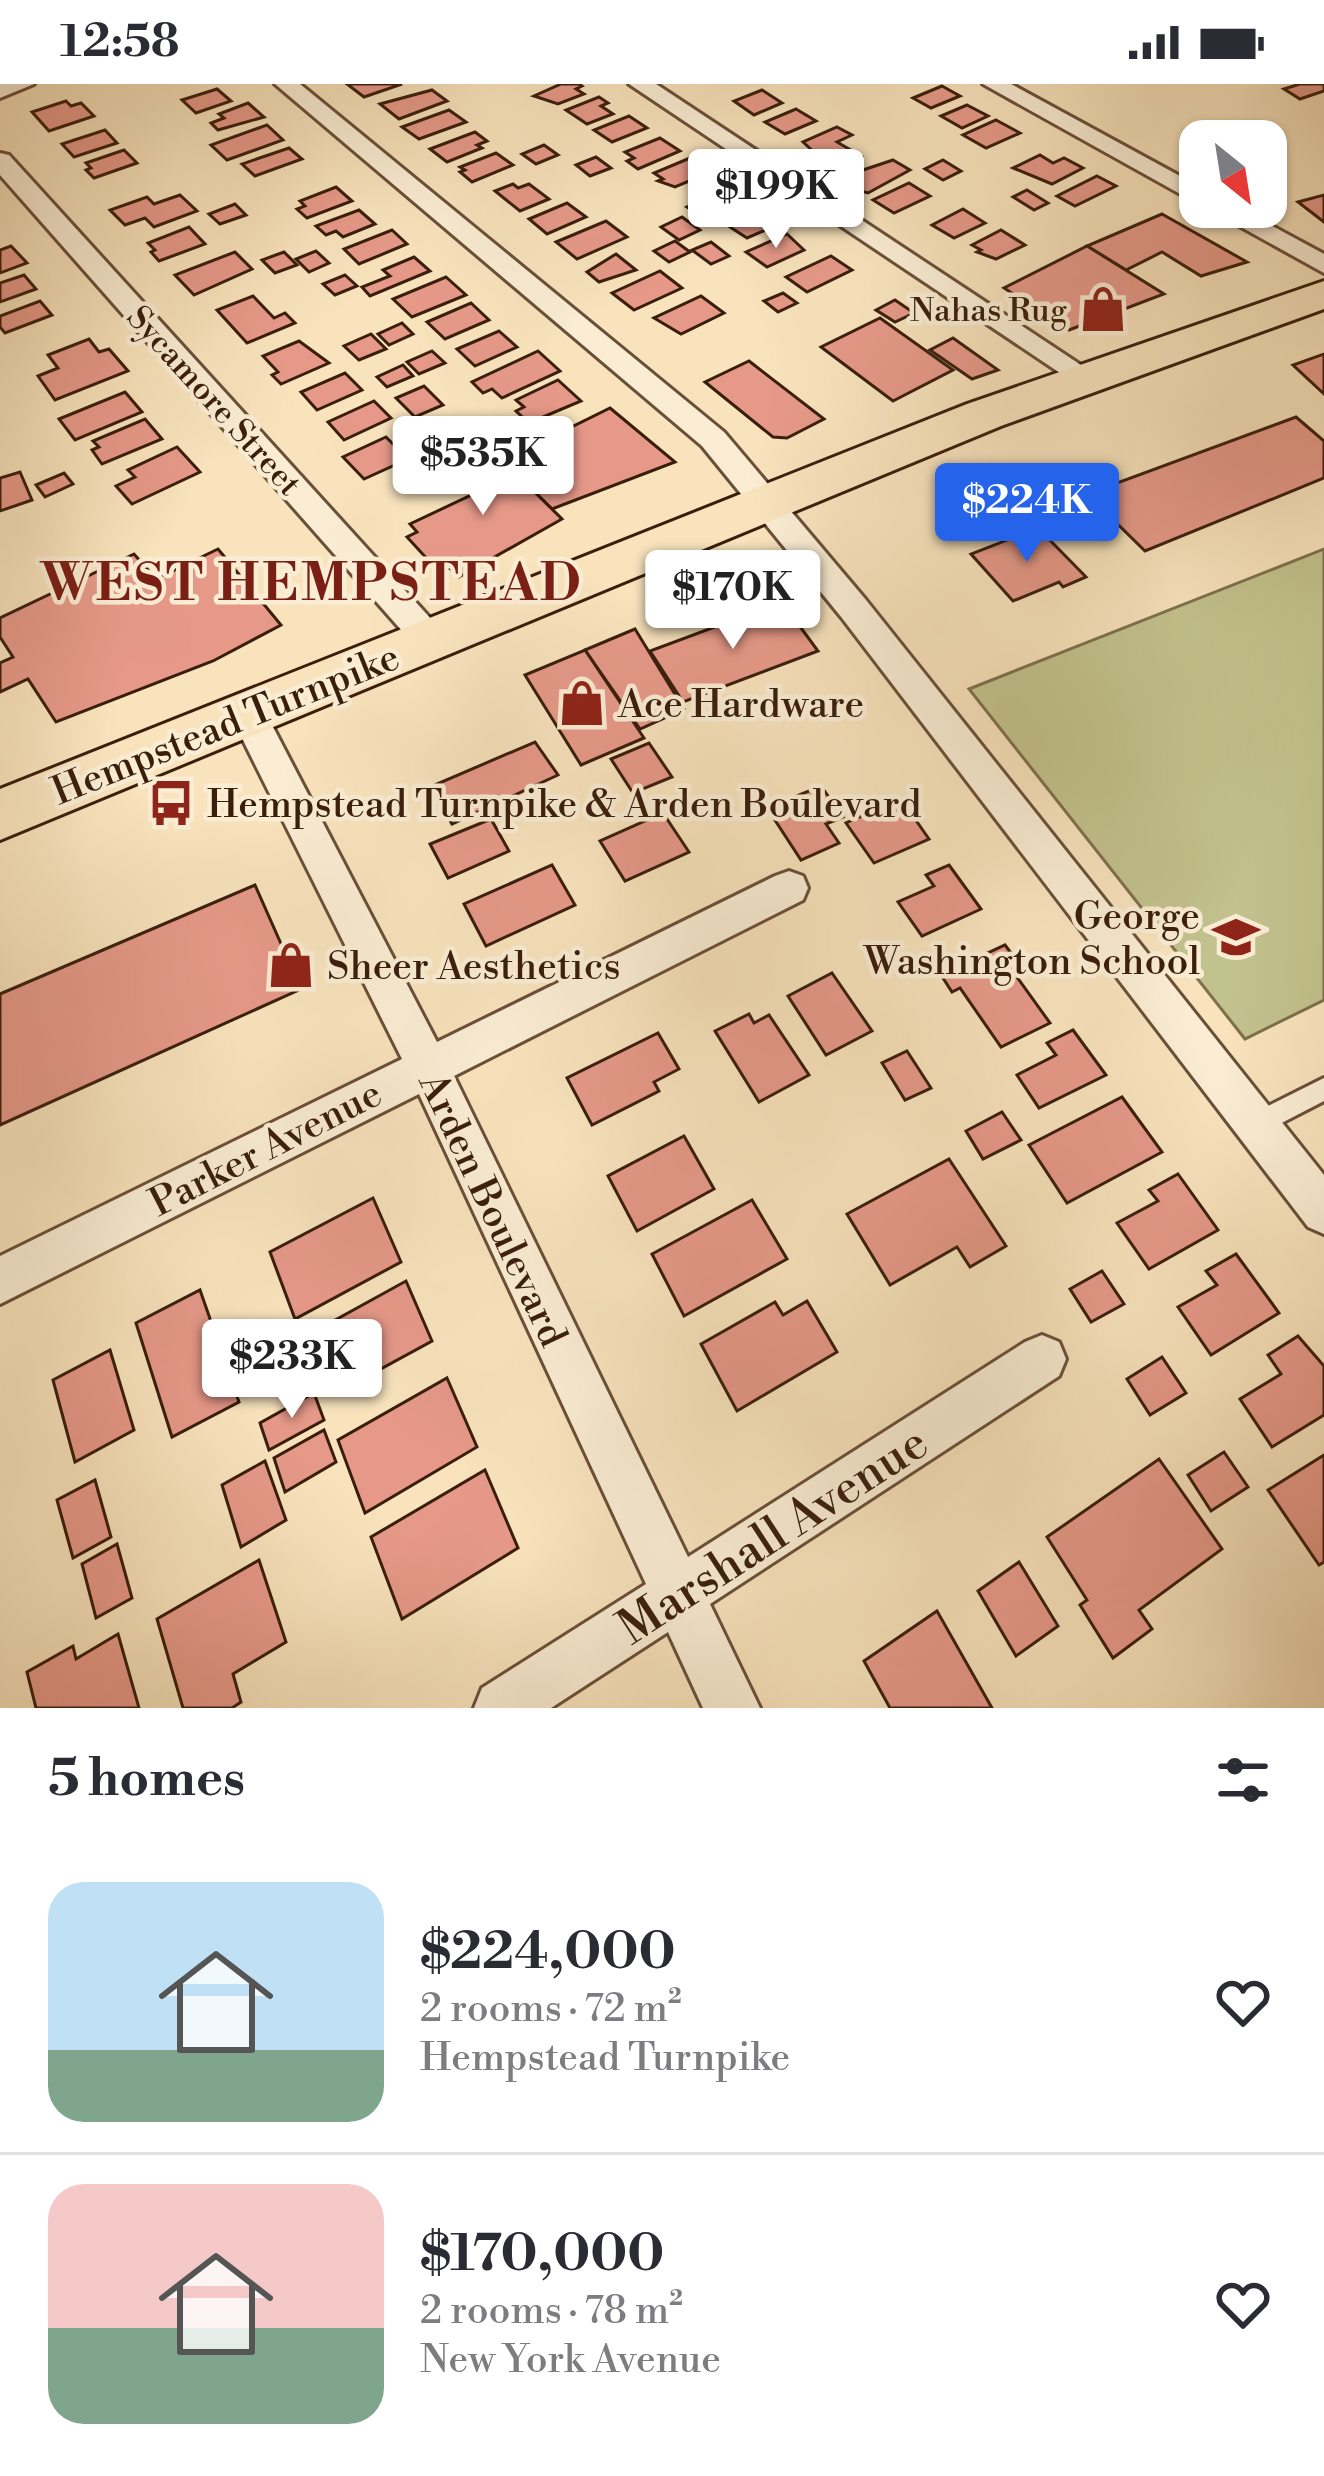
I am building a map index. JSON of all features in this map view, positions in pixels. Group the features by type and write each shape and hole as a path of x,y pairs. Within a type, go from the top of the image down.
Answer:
{"main road":[{"name":"Hempstead Turnpike","path":"0,815 1085,377 1324,294"}],"street":[{"path":"0,91 23,84"},
{"path":"286,84 713,439 854,609 1324,1211"},
{"path":"640,84 1085,377"},
{"path":"994,84 1179,185"},
{"name":"Sycamore Street","path":"0,160 430,640"},
{"path":"1257,228 1324,265"},
{"name":"Arden Boulevard","path":"248,714 427,1066 732,1708"},
{"name":"Parker Avenue","path":"0,1281 789,888"},
{"name":"Marshall Avenue","path":"502,1708 1042,1359"}],"lane":[{"path":"1256,1124 1324,1089"}],"green space":[{"name":"George Washington School","path":"1324,549 1324,1000 1245,1039 969,689"}],"building":[{"path":"347,84 402,84 364,97"},
{"path":"561,84 579,84 582,86 576,89 584,94 558,104 534,96"},
{"path":"1324,84 1324,91 1300,99 1284,89"},
{"path":"942,86 960,96 931,108 913,98"},
{"path":"217,89 231,101 196,113 182,100"},
{"path":"432,90 447,101 399,119 380,104"},
{"path":"762,90 782,103 754,115 734,101"},
{"path":"599,97 608,103 601,106 613,114 587,124 566,110"},
{"path":"66,101 71,106 81,103 94,116 49,131 32,112"},
{"path":"248,103 264,117 218,130 211,123 224,118 219,114"},
{"path":"967,105 988,116 962,128 941,116"},
{"path":"796,109 816,121 785,134 765,122"},
{"path":"449,110 466,122 419,139 402,127"},
{"path":"629,116 647,128 612,142 594,130"},
{"path":"996,120 1020,133 986,148 963,135"},
{"path":"267,125 283,140 227,160 211,145"},
{"path":"837,127 852,135 837,142 861,156 845,163 816,154 803,142"},
{"path":"105,130 117,143 74,157 62,144"},
{"path":"475,132 487,141 477,145 482,148 447,162 430,149"},
{"path":"660,138 680,151 638,169 627,161 634,158 625,152"},
{"path":"544,145 558,155 536,164 522,154"},
{"path":"289,148 302,159 255,176 242,164"},
{"path":"124,150 137,163 94,178 86,170 91,168 86,163"},
{"path":"496,153 513,165 472,182 460,172 465,170 460,167"},
{"path":"1040,155 1053,163 1064,158 1083,168 1052,184 1013,168"},
{"path":"596,157 611,168 590,176 576,165"},
{"path":"690,158 711,172 675,187 658,181 663,179 654,173"},
{"path":"893,160 910,170 868,193 853,189 842,177"},
{"path":"943,160 961,171 943,180 925,169"},
{"path":"1097,176 1116,186 1075,206 1057,196"},
{"path":"909,183 930,196 894,213 873,200"},
{"path":"513,184 518,188 529,184 549,199 520,211 495,191"},
{"path":"336,187 352,201 307,218 297,209 305,206 300,201"},
{"path":"730,188 750,201 704,218 687,207"},
{"path":"1027,190 1048,203 1034,210 1013,197"},
{"path":"180,195 197,211 154,227 145,218 125,225 110,210 147,197 154,204"},
{"path":"1324,195 1324,222 1298,202"},
{"path":"567,203 586,217 547,234 529,219"},
{"path":"235,204 246,215 220,224 209,214"},
{"path":"963,209 985,223 954,238 932,225"},
{"path":"359,210 375,224 343,237 336,231 326,235 316,226"},
{"path":"764,211 782,223 747,238 730,227"},
{"path":"1162,214 1179,228 1247,262 1201,276 1162,252 1126,270 1087,246"},
{"path":"682,217 700,230 679,240 661,227"},
{"path":"606,221 627,237 577,259 556,242"},
{"path":"189,227 205,244 159,261 151,252 155,250 148,243"},
{"path":"392,230 407,244 359,264 344,249"},
{"path":"1001,230 1025,245 996,259 972,245"},
{"path":"787,234 804,250 767,267 746,252"},
{"path":"675,241 690,252 669,262 654,251"},
{"path":"711,242 729,256 711,264 692,250"},
{"path":"11,246 27,263 0,273 0,250"},
{"path":"1087,246 1164,294 1069,330 1004,288"},
{"path":"316,251 329,263 309,272 296,259"},
{"path":"235,252 252,269 194,295 175,275"},
{"path":"284,252 297,265 275,273 262,260"},
{"path":"616,254 636,270 599,282 587,272"},
{"path":"831,256 852,270 807,292 786,277"},
{"path":"414,257 430,271 370,296 362,287 390,276 383,270"},
{"path":"660,271 682,288 634,310 612,293"},
{"path":"24,275 36,289 0,302 0,283"},
{"path":"345,275 357,286 335,295 323,284"},
{"path":"446,277 466,295 412,317 393,299"},
{"path":"783,293 797,303 778,312 764,301"},
{"path":"253,296 274,318 285,313 295,323 247,343 217,310"},
{"path":"701,296 724,313 681,334 654,318"},
{"path":"895,300 914,313 895,322 876,310"},
{"path":"40,301 52,315 5,333 0,327 0,316"},
{"path":"471,303 489,320 445,339 427,322"},
{"path":"880,318 953,370 893,401 821,347"},
{"path":"402,323 413,334 389,345 378,334"},
{"path":"499,331 517,347 475,366 457,349"},
{"path":"371,334 386,349 359,360 344,346"},
{"path":"953,338 998,370 972,379 930,350"},
{"path":"89,339 99,352 109,349 128,371 55,400 38,376 58,368 48,355"},
{"path":"299,341 329,363 281,384 272,375 278,372 263,356"},
{"path":"432,351 445,363 419,374 407,362"},
{"path":"538,351 560,371 502,398 492,389 483,393 472,382"},
{"path":"1324,354 1324,394 1293,365"},
{"path":"749,361 824,419 787,438 773,437 705,382"},
{"path":"403,365 413,376 387,387 377,377"},
{"path":"345,373 362,390 317,410 301,392"},
{"path":"558,380 581,401 529,423 516,411 524,407 516,400"},
{"path":"424,386 443,405 415,417 396,398"},
{"path":"125,392 142,412 75,440 59,419"},
{"path":"374,401 391,418 344,440 328,422"},
{"path":"610,408 675,462 552,509 503,461"},
{"path":"1296,417 1324,441 1324,478 1145,551 1087,494"},
{"path":"145,419 162,439 102,464 92,450 99,447 93,441"},
{"path":"505,421 522,437 496,449 479,433"},
{"path":"386,437 396,447 407,442 419,454 364,479 343,457"},
{"path":"486,444 562,519 459,577 450,568 440,573 407,537 417,532 410,524 486,488 457,458"},
{"path":"177,447 200,472 132,504 116,486 135,477 128,470"},
{"path":"20,472 32,500 0,511 0,478"},
{"path":"64,473 73,484 45,497 36,485"},
{"path":"1038,528 1086,577 1063,587 1059,582 1013,601 971,554"},
{"path":"218,549 281,625 213,661 56,722 28,679 0,692 0,663 13,657 0,637 0,618 134,554 156,579"},
{"path":"782,602 818,651 683,702 650,651"},
{"path":"635,629 684,709 640,729 585,650"},
{"name":"Ace Hardware","path":"585,650 644,738 581,765 525,675"},
{"path":"535,742 558,775 452,824 430,787"},
{"path":"649,743 672,777 633,793 611,759"},
{"path":"821,786 843,817 826,824 839,843 801,860 767,808"},
{"path":"901,799 929,839 874,863 846,823"},
{"path":"663,813 689,852 625,881 600,841"},
{"path":"491,819 509,851 448,878 430,844"},
{"path":"552,865 575,905 486,946 464,904"},
{"path":"949,865 981,909 922,936 898,902 934,886 926,875"},
{"path":"255,885 301,989 0,1125 0,994"},
{"path":"1005,945 1026,973 1017,977 1050,1023 1001,1047 960,988 952,992 941,975"},
{"path":"832,973 872,1031 826,1055 788,996"},
{"path":"749,1014 754,1023 769,1015 809,1075 759,1102 715,1031"},
{"path":"1073,1030 1106,1075 1039,1108 1017,1075 1056,1055 1047,1043"},
{"path":"658,1033 679,1069 654,1082 659,1091 592,1125 567,1078"},
{"path":"907,1051 931,1088 905,1100 882,1063"},
{"path":"1122,1097 1162,1152 1067,1203 1029,1145"},
{"path":"1002,1112 1021,1140 983,1159 966,1131"},
{"path":"684,1136 714,1189 637,1231 608,1176"},
{"path":"949,1159 1006,1246 970,1267 957,1247 890,1285 847,1214"},
{"path":"1178,1174 1218,1230 1149,1269 1117,1223 1158,1201 1149,1190"},
{"path":"373,1198 401,1262 295,1319 270,1252"},
{"path":"752,1200 787,1259 684,1316 652,1254"},
{"path":"1236,1254 1279,1313 1211,1355 1178,1307 1217,1285 1206,1271"},
{"path":"1102,1271 1124,1304 1091,1322 1070,1289"},
{"path":"406,1281 432,1341 342,1390 319,1329"},
{"path":"200,1290 239,1402 172,1437 136,1323"},
{"path":"807,1301 837,1352 737,1411 701,1344 775,1302 783,1315"},
{"path":"1298,1336 1324,1366 1324,1415 1272,1447 1240,1399 1281,1374 1268,1355"},
{"path":"110,1350 134,1430 75,1462 53,1380"},
{"path":"1162,1357 1186,1393 1150,1415 1127,1379"},
{"path":"447,1378 477,1447 365,1513 338,1440"},
{"path":"314,1393 324,1420 269,1450 260,1423"},
{"path":"324,1430 336,1462 285,1492 274,1458"},
{"path":"1224,1452 1248,1487 1211,1511 1188,1475"},
{"path":"1324,1455 1324,1562 1319,1565 1268,1490"},
{"path":"1159,1459 1222,1549 1139,1610 1152,1629 1113,1658 1080,1605 1087,1600 1047,1537"},
{"path":"265,1461 286,1520 241,1547 222,1485"},
{"path":"485,1470 518,1548 402,1619 371,1537"},
{"path":"95,1480 111,1537 73,1558 57,1500"},
{"path":"117,1544 132,1598 96,1618 82,1564"},
{"path":"259,1560 286,1642 233,1674 241,1702 232,1708 183,1708 157,1619"},
{"path":"1019,1562 1058,1626 1016,1656 978,1591"},
{"path":"937,1611 992,1708 890,1708 864,1661"},
{"path":"118,1634 139,1708 36,1708 27,1672 73,1646 76,1659"}],"place":[{"name":"Nahas Rug","path":"1103,309"},
{"name":"Ace Hardware","path":"582,703"},
{"name":"Hempstead Turnpike & Arden Boulevard","path":"171,803"},
{"name":"George Washington School","path":"1236,937"},
{"name":"Sheer Aesthetics","path":"291,965"}],"district":[{"name":"WEST HEMPSTEAD","path":"312,582"}]}
